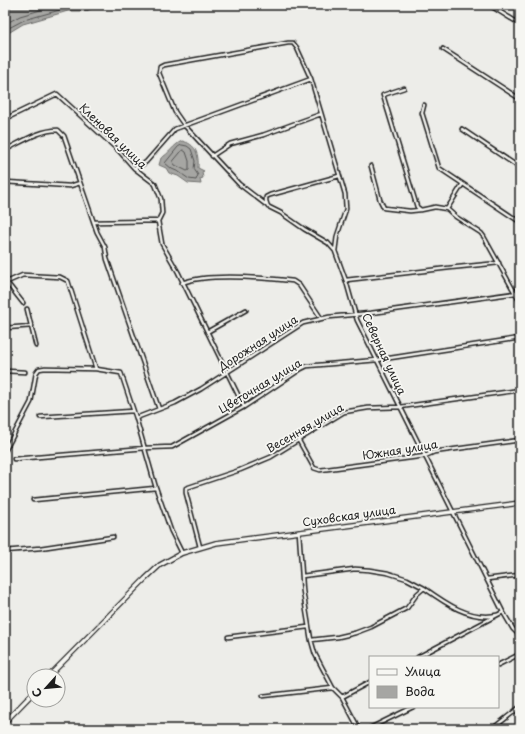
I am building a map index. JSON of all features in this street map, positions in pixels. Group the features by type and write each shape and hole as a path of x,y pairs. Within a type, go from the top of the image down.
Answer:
{"street":[{"path":"489,5 520,24"},
{"name":"Северная улица","path":"311,79 298,48 293,43 164,65 160,67 159,74 174,112 184,125 239,184 269,207 281,213 309,233 328,242 334,251 346,280 357,320 503,612 513,630 520,636"},
{"path":"443,49 520,99"},
{"path":"134,168 146,162 175,129 311,79 345,194 346,209 337,236 334,251"},
{"path":"404,88 383,95 417,207 421,210"},
{"name":"Кленовая улица","path":"5,119 56,94 119,151 134,168 155,184 161,199 162,212 158,221 162,244 228,372 228,375 244,407"},
{"path":"424,105 422,113 439,168 462,185 520,222"},
{"path":"212,156 230,144 321,114"},
{"path":"462,129 520,168"},
{"path":"5,150 36,134 50,130 58,130 64,136 97,232 105,247 107,259 159,409"},
{"path":"371,166 380,200 384,208 410,211 435,207 447,209 456,217 481,233 491,248 520,302"},
{"path":"269,207 266,197 270,195 339,176"},
{"path":"5,182 70,186 80,183"},
{"path":"447,209 462,185"},
{"path":"94,222 158,221"},
{"path":"346,280 499,263"},
{"path":"23,303 6,281 23,275 60,277 68,281 96,369"},
{"path":"182,283 191,279 201,278 243,278 293,281 299,285 322,318"},
{"path":"516,293 520,286"},
{"name":"Дорожная улица","path":"136,418 188,396 303,323 322,318 516,293"},
{"path":"28,309 36,346"},
{"path":"207,332 246,310"},
{"path":"5,328 32,326"},
{"name":"Цветочная улица","path":"14,459 172,447 244,407 307,366 377,360 520,338"},
{"path":"5,452 31,402 36,372 45,368 96,369 121,373 136,418 156,488 171,531 182,553"},
{"path":"5,372 25,372"},
{"name":"Весенняя улица","path":"200,547 186,488 240,470 271,457 344,412 368,408 400,407 520,390"},
{"path":"40,417 133,410"},
{"name":"Южная улица","path":"298,441 314,468 320,470 425,456 434,452 520,440"},
{"path":"33,500 156,488"},
{"name":"Суховская улица","path":"58,668 153,571 182,553 216,543 520,503"},
{"path":"299,532 308,627 315,654 333,688 342,697 359,729"},
{"path":"5,551 40,548 112,537"},
{"path":"302,576 355,569 388,573 407,579 424,588 457,610 489,617 497,615"},
{"path":"487,579 520,575"},
{"path":"311,640 355,633 371,627 407,608 417,594 424,588"},
{"path":"420,656 503,612"},
{"path":"228,636 308,627"},
{"path":"499,664 520,654"},
{"path":"342,697 369,683"},
{"path":"263,696 333,688"},
{"path":"5,722 26,700"},
{"path":"368,729 411,708"},
{"path":"492,729 520,708"},
{"path":"5,714 10,716"}],"water":[{"path":"5,5 100,5 86,11 68,11 23,24 5,35"},
{"path":"182,141 187,142 196,150 198,168 204,171 202,172 203,178 200,179 201,184 188,183 178,176 169,173 166,168 159,165 161,158"}]}
